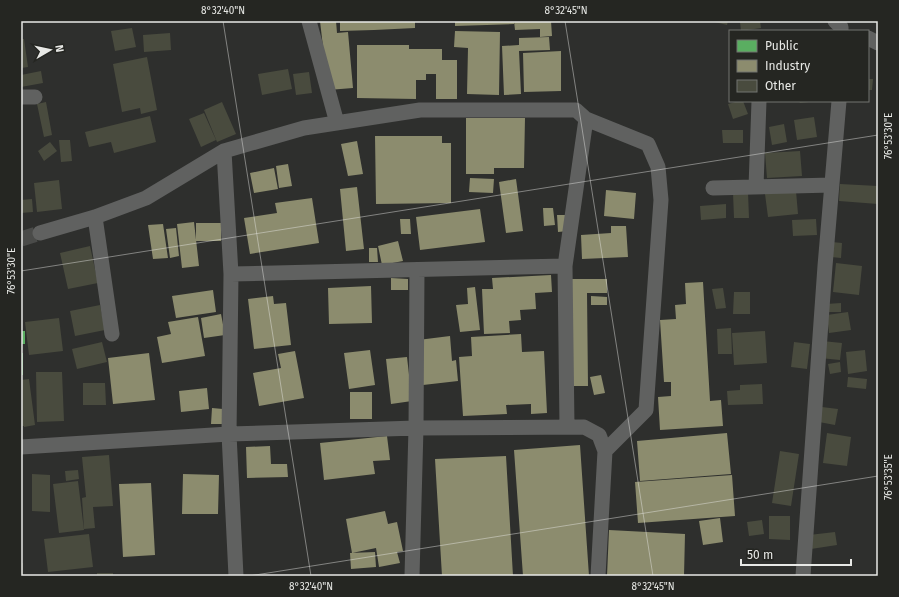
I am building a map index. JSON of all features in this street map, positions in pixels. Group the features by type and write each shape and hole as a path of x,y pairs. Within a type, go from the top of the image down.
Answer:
{"street":[{"path":"309,21 337,123"},
{"path":"756,187 759,102"},
{"path":"803,576 824,282 839,102"},
{"path":"40,233 146,198 224,151 304,128 420,110 576,110 586,119 648,144 658,167 661,200 646,410 605,451"},
{"path":"568,427 565,266 586,119"},
{"path":"224,151 231,274 229,434 236,576"},
{"path":"713,188 832,185"},
{"path":"95,216 112,334"},
{"path":"231,274 565,266"},
{"path":"412,576 416,428 417,270"},
{"path":"21,447 229,434 416,428 584,427 599,435 605,451 598,576"}],"building: Public":[{"path":"21,331 25,331 25,344 21,344"},
{"path":"21,353 23,353 23,375 21,375"}],"building: Industry":[{"path":"320,21 336,21 337,33 348,32 353,88 328,90"},
{"path":"340,21 415,21 415,28 340,31"},
{"path":"455,21 514,21 514,24 455,26"},
{"path":"514,21 551,21 552,36 540,37 540,29 515,30"},
{"path":"455,31 500,32 499,95 467,94 468,48 454,47"},
{"path":"549,37 550,50 519,51 521,94 504,95 502,46 519,45 519,38"},
{"path":"357,45 409,45 409,49 442,49 442,60 457,60 457,99 436,99 436,74 426,74 426,80 416,80 416,99 357,98"},
{"path":"561,51 561,91 524,92 523,53"},
{"path":"466,118 525,118 524,168 494,168 494,174 466,174"},
{"path":"375,136 442,136 442,143 451,143 451,203 376,204"},
{"path":"357,141 363,174 348,176 341,144"},
{"path":"288,164 292,186 279,188 276,166"},
{"path":"274,168 278,189 254,193 250,173"},
{"path":"470,178 494,179 493,193 469,192"},
{"path":"516,179 523,231 506,233 499,182"},
{"path":"357,187 364,249 346,251 340,189"},
{"path":"606,190 636,193 634,219 604,216"},
{"path":"312,198 319,243 250,254 244,218 277,213 275,203"},
{"path":"543,208 553,208 555,225 544,226"},
{"path":"480,209 485,242 420,250 416,217"},
{"path":"557,215 567,215 568,231 558,232"},
{"path":"400,219 410,219 411,234 401,234"},
{"path":"194,222 199,266 182,268 177,224"},
{"path":"196,223 221,223 221,241 196,241"},
{"path":"163,224 168,258 153,259 148,225"},
{"path":"611,226 626,226 628,257 582,259 581,235 611,233"},
{"path":"176,228 179,256 170,258 166,229"},
{"path":"398,241 403,261 382,265 378,246"},
{"path":"369,248 377,248 378,262 369,262"},
{"path":"551,275 552,292 535,293 536,309 520,310 521,320 509,321 510,333 484,334 482,289 493,289 492,278"},
{"path":"391,278 408,279 408,290 391,290"},
{"path":"566,279 607,279 607,293 587,293 588,386 567,386"},
{"path":"703,282 710,401 721,400 723,426 660,430 658,397 671,396 671,382 664,382 660,320 676,319 675,305 686,304 685,283"},
{"path":"371,286 372,323 329,324 328,288"},
{"path":"475,287 480,330 460,332 456,305 468,304 467,288"},
{"path":"213,290 216,312 176,318 172,296"},
{"path":"273,296 274,304 286,303 291,345 254,349 248,299"},
{"path":"591,296 607,297 607,305 591,305"},
{"path":"221,314 225,335 204,338 201,318"},
{"path":"198,317 205,356 162,363 157,337 171,334 168,322"},
{"path":"521,334 522,352 544,351 547,413 531,414 531,404 506,405 507,414 463,416 459,357 472,356 471,337"},
{"path":"450,336 452,361 456,360 458,381 423,385 418,340"},
{"path":"370,350 375,385 349,389 344,353"},
{"path":"295,351 304,398 259,406 253,373 281,368 278,354"},
{"path":"149,353 155,400 113,404 108,358"},
{"path":"407,357 412,401 391,404 386,359"},
{"path":"601,375 605,393 594,395 590,377"},
{"path":"207,388 209,409 181,412 179,391"},
{"path":"350,392 372,392 372,419 350,419"},
{"path":"212,408 223,409 222,424 211,424"},
{"path":"727,433 731,474 640,481 637,441"},
{"path":"387,436 390,460 373,461 375,474 324,480 320,443"},
{"path":"580,445 589,576 523,576 514,450"},
{"path":"270,446 271,464 287,464 288,477 247,478 246,447"},
{"path":"506,456 513,576 442,576 435,459"},
{"path":"183,474 219,475 218,514 182,514"},
{"path":"732,475 735,516 638,523 635,482"},
{"path":"151,483 155,555 123,557 119,484"},
{"path":"385,511 388,524 397,522 403,551 397,552 400,563 379,567 376,548 352,553 346,519"},
{"path":"720,518 723,542 703,545 699,521"},
{"path":"609,530 685,534 684,576 607,576"},
{"path":"375,552 376,567 351,569 350,553"}],"building: Other":[{"path":"711,21 728,21 727,25"},
{"path":"760,21 761,28 741,30 740,22"},
{"path":"132,28 136,47 115,51 111,31"},
{"path":"170,33 171,50 144,52 143,35"},
{"path":"21,39 24,39 28,67 21,68"},
{"path":"147,57 157,110 141,114 140,108 122,112 113,64"},
{"path":"288,69 292,89 262,95 258,74"},
{"path":"41,71 43,83 21,87 21,75"},
{"path":"309,72 312,93 296,95 293,74"},
{"path":"869,79 873,79 872,90 869,90"},
{"path":"46,102 52,135 44,137 37,104"},
{"path":"222,102 236,134 217,142 204,110"},
{"path":"743,102 748,114 733,119 728,104"},
{"path":"204,113 216,140 201,147 189,119"},
{"path":"150,116 156,142 114,153 111,142 89,147 85,132"},
{"path":"814,117 817,137 797,140 794,120"},
{"path":"784,124 787,142 772,145 769,127"},
{"path":"722,130 743,130 743,143 723,143"},
{"path":"59,140 70,140 72,161 61,162"},
{"path":"50,142 57,151 44,161 38,151"},
{"path":"800,151 802,176 767,178 765,153"},
{"path":"59,180 62,209 37,212 34,183"},
{"path":"840,184 878,186 878,204 839,201"},
{"path":"796,191 798,214 768,217 765,194"},
{"path":"748,192 749,218 734,218 733,193"},
{"path":"32,199 33,212 21,213 21,200"},
{"path":"726,204 726,218 701,220 700,206"},
{"path":"816,219 817,235 793,236 792,220"},
{"path":"832,242 842,243 841,258 831,257"},
{"path":"90,246 98,283 68,289 60,253"},
{"path":"836,263 862,266 859,295 833,292"},
{"path":"723,288 726,308 716,309 712,289"},
{"path":"734,292 750,292 750,314 733,314"},
{"path":"841,303 841,312 827,312 826,304"},
{"path":"100,305 105,330 75,336 70,311"},
{"path":"848,312 851,330 829,333 827,315"},
{"path":"59,318 63,351 29,355 25,322"},
{"path":"731,328 732,354 718,354 717,329"},
{"path":"765,331 767,363 734,365 732,333"},
{"path":"822,341 842,343 840,360 820,358"},
{"path":"102,342 107,362 77,369 72,349"},
{"path":"794,342 810,344 807,369 791,367"},
{"path":"865,350 867,371 848,374 846,352"},
{"path":"840,362 841,372 830,374 828,364"},
{"path":"36,372 62,372 64,421 37,422"},
{"path":"848,377 867,379 866,389 847,387"},
{"path":"29,379 35,425 24,427 21,426 21,380"},
{"path":"83,383 105,383 106,405 83,405"},
{"path":"762,384 763,404 728,405 727,391 740,390 740,385"},
{"path":"822,407 838,409 835,425 819,422"},
{"path":"827,433 851,437 847,466 823,463"},
{"path":"780,451 799,454 791,506 772,503"},
{"path":"109,455 113,506 93,507 95,528 84,529 82,498 86,497 82,457"},
{"path":"78,470 79,479 66,481 65,471"},
{"path":"32,474 50,475 50,512 32,511"},
{"path":"78,481 84,530 59,533 53,484"},
{"path":"769,516 790,516 790,540 769,539"},
{"path":"762,520 764,534 749,536 747,522"},
{"path":"835,532 837,545 811,549 809,535"},
{"path":"89,534 93,567 48,572 44,539"},
{"path":"21,563 23,563 23,576 21,576"},
{"path":"97,573 113,573 113,576 97,576"}],"tunnel":[{"path":"21,239 40,233"}]}
